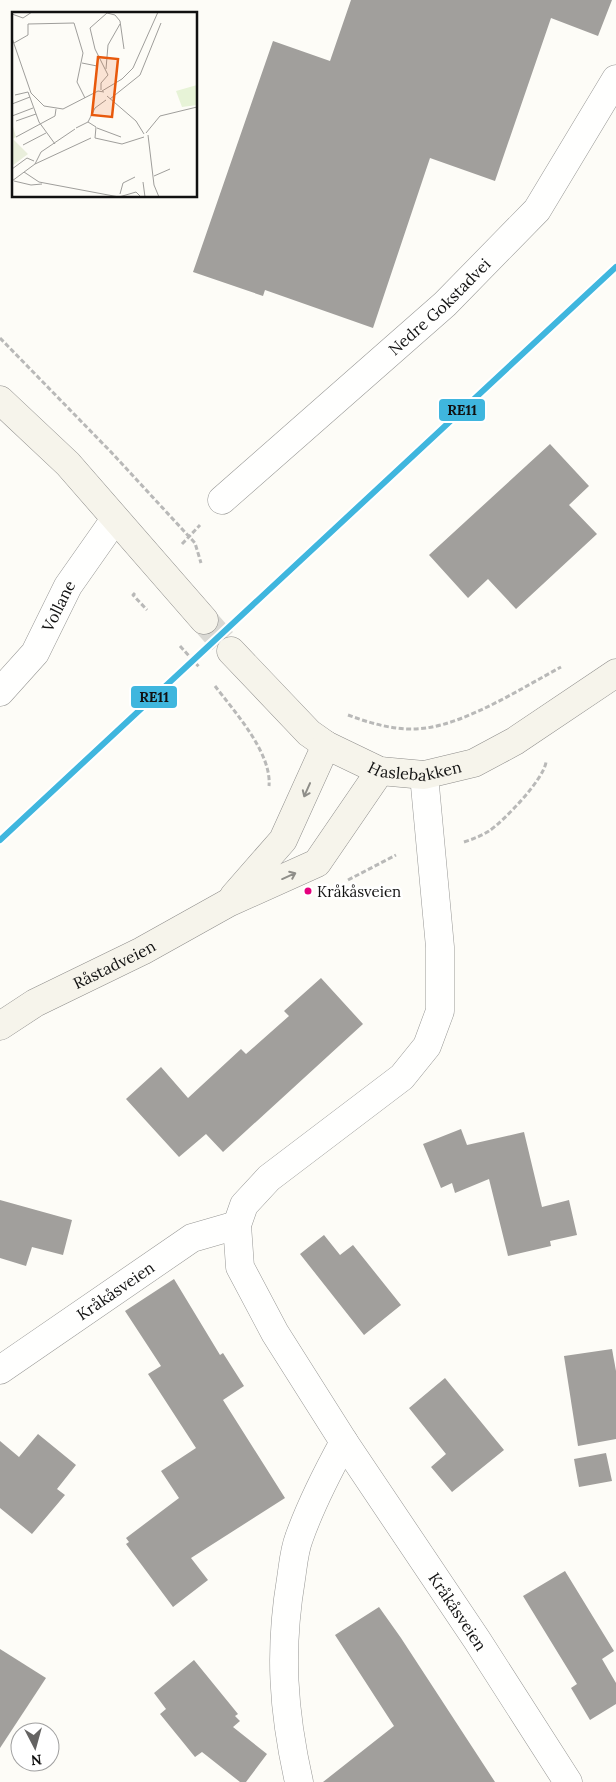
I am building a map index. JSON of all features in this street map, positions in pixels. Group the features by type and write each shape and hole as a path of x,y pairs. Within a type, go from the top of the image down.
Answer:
{"main road":[{"path":"0,400 68,464 115,519 167,560 204,620"},
{"name":"Haslebakken","path":"231,651 309,733 326,745 380,771 424,775 474,763 515,741 616,672"},
{"name":"Råstadveien","path":"228,903 283,840 326,745"},
{"name":"Råstadveien","path":"0,1026 35,1002 142,951 228,903 317,863 380,771"}],"street":[{"name":"Nedre Gokstadvei","path":"222,500 445,304 537,210 616,79"},
{"name":"Vollane","path":"0,692 35,653 68,586 115,519"},
{"name":"Kråkåsveien","path":"424,775 440,946 440,1011 427,1046 402,1077 269,1178 244,1205 237,1225 240,1267 274,1333 344,1442 477,1640 568,1782"},
{"name":"Kråkåsveien","path":"0,1370 192,1238 237,1225"},
{"path":"299,1782 288,1727 283,1674 284,1622 298,1540 322,1483 344,1442"}],"path":[{"path":"0,338 112,452 189,538 198,550 202,569"},
{"path":"167,560 222,500"},
{"path":"139,589 133,595 152,616"},
{"path":"178,643 204,673"},
{"path":"210,680 250,731 270,775 269,791"},
{"path":"346,715 372,724 399,728 425,728 454,722 510,694"},
{"path":"461,844 490,830 535,786 543,774 546,764 545,756"}],"building":[{"path":"351,0 612,0 598,36 551,18 495,181 430,158 373,328 265,290 263,296 193,272 273,41 330,61"},
{"path":"550,444 589,486 569,505 597,534 516,609 488,579 468,598 429,555"},
{"path":"321,978 363,1024 223,1152 206,1134 179,1157 126,1099 161,1067 188,1098 241,1049 246,1054 289,1016 284,1011"},
{"path":"461,1129 467,1145 524,1132 542,1207 569,1200 577,1235 550,1241 551,1246 508,1256 489,1179 455,1193 452,1183 441,1188 423,1144"},
{"path":"0,1200 72,1220 63,1255 32,1247 26,1266 0,1258"},
{"path":"324,1235 340,1255 353,1245 401,1305 364,1335 300,1254"},
{"path":"174,1279 220,1355 223,1353 244,1386 223,1400 285,1498 191,1558 208,1580 173,1607 126,1544 129,1542 126,1538 179,1498 161,1471 196,1448 148,1374 161,1366 125,1311"},
{"path":"612,1349 616,1371 616,1439 578,1446 564,1356"},
{"path":"445,1378 504,1450 452,1492 431,1467 446,1454 409,1408"},
{"path":"38,1434 76,1465 57,1489 65,1495 32,1534 0,1508 0,1441 19,1457"},
{"path":"606,1453 612,1481 579,1487 574,1459"},
{"path":"565,1571 614,1651 602,1659 616,1683 616,1704 590,1720 571,1688 577,1684 523,1596"},
{"path":"379,1607 495,1782 323,1782 394,1726 335,1635"},
{"path":"0,1649 46,1678 17,1722 10,1722 10,1733 0,1748"},
{"path":"194,1660 238,1714 235,1716 240,1721 233,1727 267,1754 246,1782 240,1782 202,1752 195,1757 160,1714 166,1709 154,1693"}],"tunnel":[{"path":"204,620 231,651"}],"transit line":[{"name":"RE11","path":"0,840 616,267"}],"place":[{"name":"Kråkåsveien","path":"308,891"}]}
